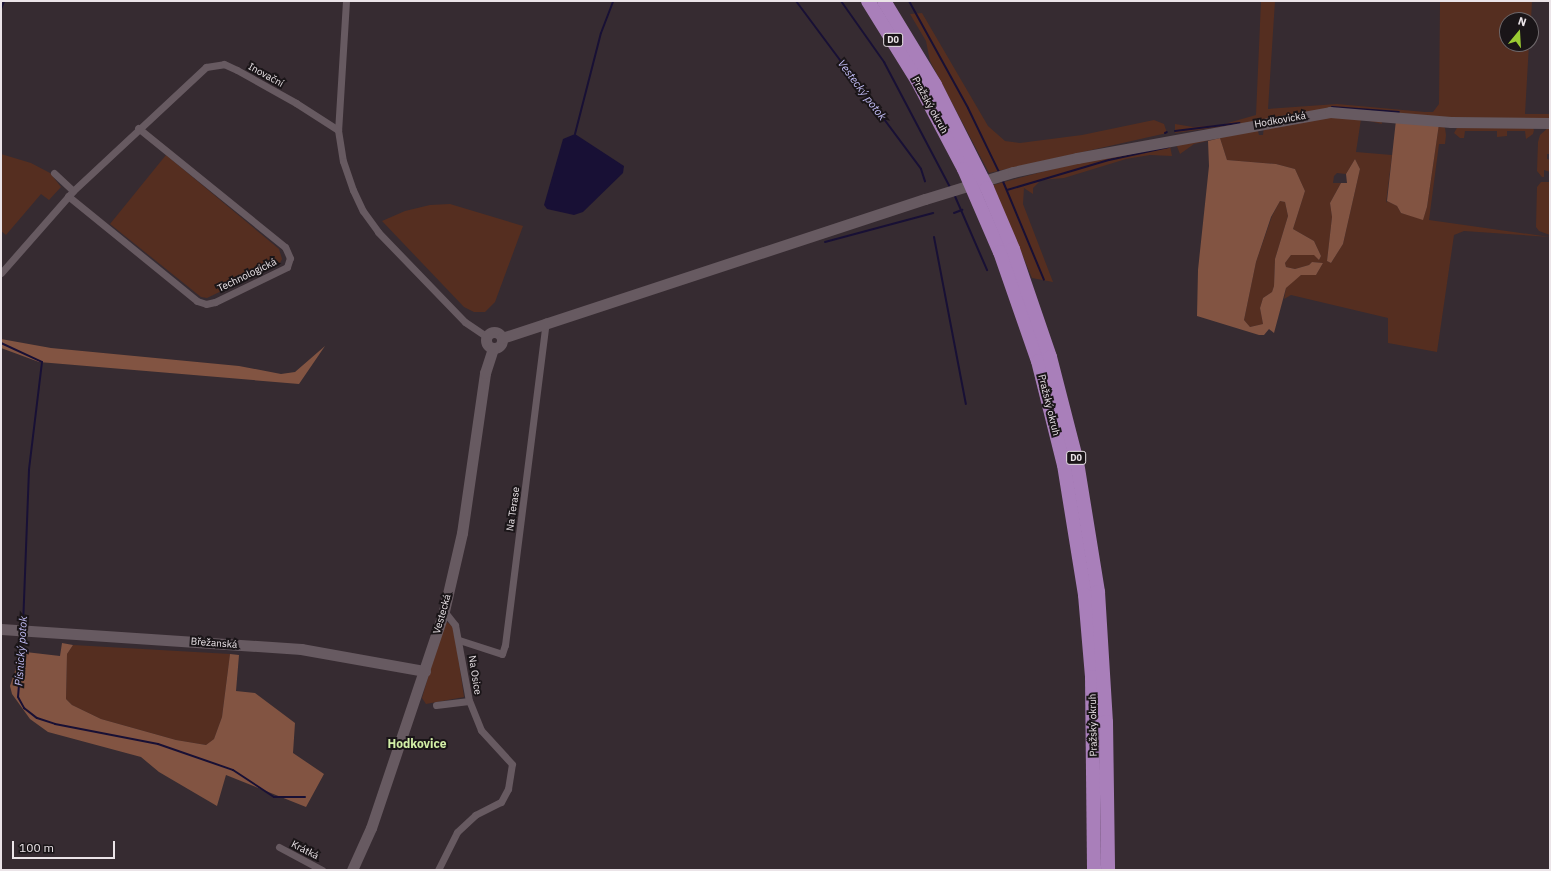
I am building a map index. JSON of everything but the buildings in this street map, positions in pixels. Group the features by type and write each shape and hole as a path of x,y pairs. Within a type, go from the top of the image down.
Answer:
{"highway":[{"name":"Pražský okruh","path":"868,1 917,80 964,169 1000,252 1038,361 1064,465 1085,595 1092,677 1094,870"},
{"name":"Pražský okruh","path":"884,1 935,85 987,188 1013,250 1050,357 1077,462 1098,592 1106,722 1108,870"}],"street":[{"path":"346,1 338,130 343,161 363,211 378,232 465,322 486,336 486,344 493,348"},
{"name":"Inovační","path":"1,273 70,193 198,72 206,67 224,64 296,103 338,130"},
{"name":"Hodkovická","path":"925,199 1013,172 1126,148 1330,112 1451,122 1550,123"},
{"name":"Technologická","path":"70,193 191,296 206,304 215,302 287,267 290,258 285,246 138,128"},
{"path":"54,174 70,193"},
{"name":"Vestecká","path":"502,338 593,306 925,199"},
{"name":"Na Terase","path":"459,640 502,654 504,649 546,322"},
{"name":"Vestecká","path":"486,336 495,332 502,338"},
{"name":"Vestecká","path":"352,870 371,828 444,611 462,533 485,373 493,348 500,346 502,338"},
{"name":"Na Osice","path":"438,870 457,832 474,815 500,802 508,789 512,764 481,730 469,701 459,640 455,625 444,611"},
{"name":"Břežanská","path":"1,629 301,649 424,671"},
{"path":"436,705 469,701"},
{"name":"Krátká","path":"278,847 322,870"}],"shaded area":[{"path":"1261,1 1275,1 1268,109 1337,104 1433,112 1439,104 1440,1 1532,1 1531,12 1499,12 1499,52 1529,52 1525,114 1550,114 1550,120 1446,118 1352,109 1175,133 1175,124 1193,127 1221,125 1256,115"},
{"path":"922,13 988,126 1005,141 1020,143 1082,135 1154,120 1164,124 1167,133 989,173 930,61 926,41 910,14"},
{"path":"1344,114 1381,118 1382,124 1361,119 1356,152 1392,155 1386,203 1387,201 1397,206 1401,213 1423,219 1427,207 1439,124 1445,128 1446,135 1445,144 1439,144 1429,220 1550,237 1464,231 1454,235 1437,352 1388,343 1388,318 1291,295 1284,299 1286,288 1293,281 1301,275 1316,275 1323,263 1312,262 1309,265 1295,269 1286,267 1285,263 1291,255 1315,255 1319,260 1321,256 1314,241 1293,229 1305,191 1295,169 1276,164 1227,160 1220,138 1194,144 1180,154 1176,144 1257,127 1259,135 1263,135 1264,126","holes":["1355,159 1360,169 1343,244 1331,263 1327,261 1332,217 1330,203 1341,183 1333,183 1334,176 1337,173 1346,174"]},
{"path":"1396,120 1439,124 1427,207 1423,220 1401,213 1397,206 1387,201"},
{"path":"1458,126 1533,128 1534,130 1533,134 1526,139 1525,131 1507,131 1507,136 1497,137 1497,131 1465,131 1464,138 1460,138 1454,133"},
{"path":"1550,126 1550,154 1547,154 1547,159 1550,160 1550,172 1544,170 1544,177 1542,177 1537,171 1538,142 1540,135"},
{"path":"575,134 624,166 623,173 583,212 574,215 547,209 544,205 563,139"},
{"path":"1220,138 1227,160 1276,164 1295,169 1305,191 1293,229 1314,241 1321,256 1319,260 1314,255 1291,255 1285,263 1286,267 1295,269 1309,265 1312,262 1323,263 1316,275 1301,275 1286,288 1274,333 1269,329 1264,335 1259,335 1197,316 1198,270 1209,166 1208,141","holes":["1280,201 1285,202 1288,216 1275,259 1274,286 1272,292 1263,298 1260,308 1263,324 1250,327 1244,320 1256,262 1271,217"]},
{"path":"1170,146 1172,156 1150,155 1126,159 1064,178 1041,180 1033,188 1033,194 1024,188 1023,204 1053,282 1032,278 993,185 1068,165"},
{"path":"1,154 31,163 50,173 61,187 49,200 41,194 6,235 1,231"},
{"path":"166,155 279,249 282,259 280,263 207,298 201,297 110,224"},
{"path":"1355,159 1360,169 1343,244 1331,263 1327,261 1332,217 1330,203 1341,183 1347,183 1346,174"},
{"path":"1541,182 1550,182 1550,235 1539,231 1536,227 1537,187"},
{"path":"1280,201 1285,202 1288,216 1275,259 1274,286 1272,292 1263,298 1260,308 1263,324 1250,327 1244,320 1256,262 1272,216"},
{"path":"450,204 523,226 495,302 485,312 474,312 464,307 382,221 405,211 430,205"},
{"path":"1,339 51,348 239,366 281,374 295,372 325,346 299,384 39,362 1,348"},
{"path":"447,622 454,628 464,697 426,704 422,698 443,625"},
{"path":"62,643 73,645 67,654 66,699 72,705 101,719 176,740 206,745 214,739 222,717 230,654 239,655 236,691 255,693 295,723 293,753 324,774 306,807 226,775 217,806 159,772 141,757 48,732 30,719 12,694 10,686 16,668 17,651 60,656"},
{"path":"73,645 230,654 222,717 214,739 206,745 176,740 101,719 72,705 66,699 67,654"}],"waterway":[{"name":"Písnický potok","path":"1,9 4,1"},
{"path":"575,134 601,33 613,1"},
{"name":"Vestecký potok","path":"796,1 921,169 925,181"},
{"path":"841,1 884,62 950,187"},
{"path":"909,1 968,108 999,172"},
{"path":"1332,107 1399,112"},
{"path":"1175,131 1240,123"},
{"path":"1007,190 1109,160 1169,147"},
{"path":"1002,179 1044,280"},
{"path":"954,194 987,270"},
{"path":"954,213 962,210"},
{"path":"825,242 933,213"},
{"name":"Vestecký potok","path":"934,237 966,404"},
{"name":"Písnický potok","path":"1,343 42,362 29,470 23,626"},
{"name":"Písnický potok","path":"23,635 18,697 24,708 37,718 55,724 158,744 233,770 274,797 305,797"}],"district":[{"name":"Hodkovice","path":"417,744"}]}
